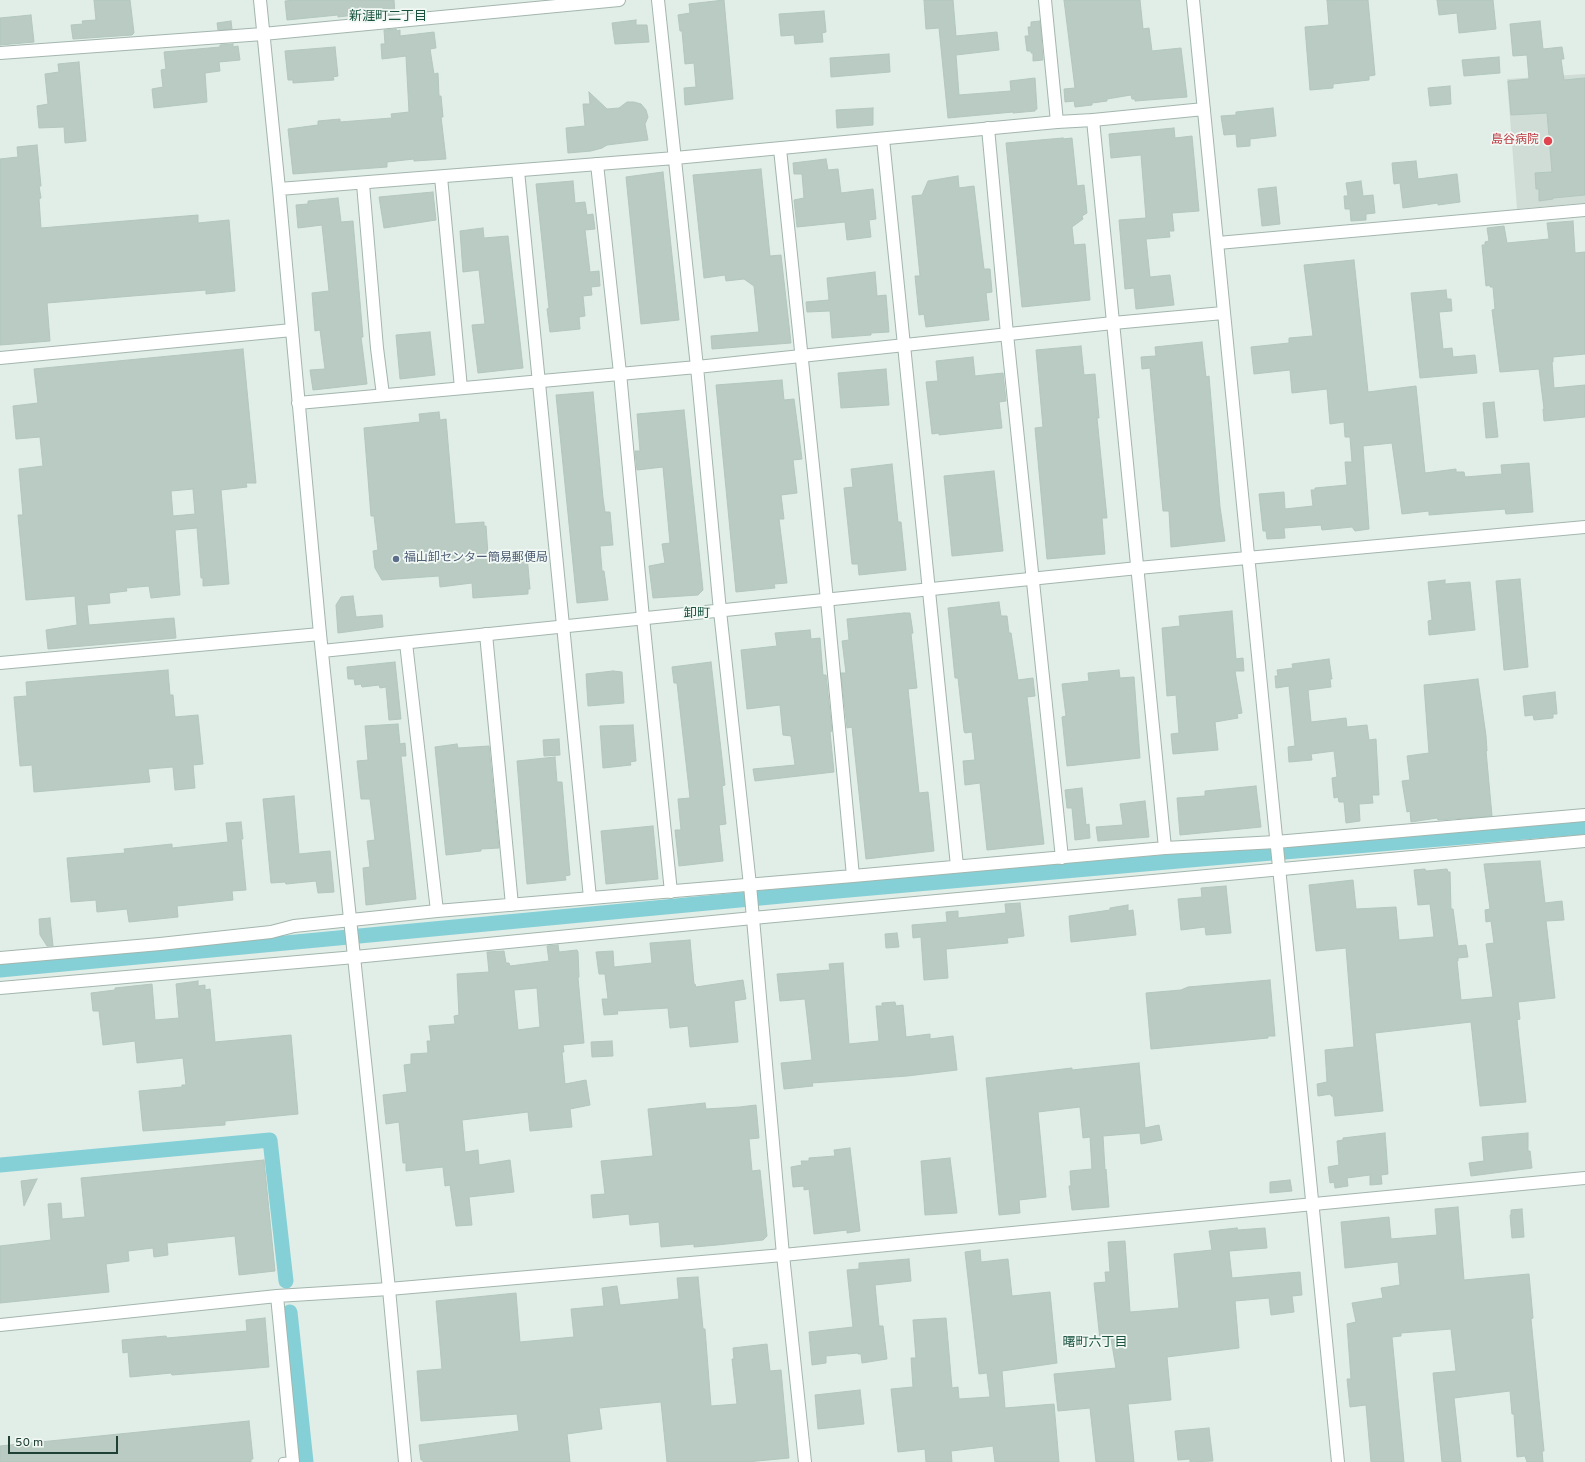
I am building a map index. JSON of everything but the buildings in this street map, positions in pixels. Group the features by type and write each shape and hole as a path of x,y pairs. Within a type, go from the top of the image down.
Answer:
{"street":[{"path":"260,0 320,634 389,1288 405,1462"},
{"path":"0,53 263,34 619,0"},
{"path":"658,0 697,367 720,612 751,889 783,1255 805,1462"},
{"path":"1045,0 1057,122"},
{"path":"1193,0 1218,243 1223,313 1247,557 1338,1462"},
{"path":"279,189 363,184 780,149 988,128 1093,120 1204,109"},
{"path":"1093,120 1165,848"},
{"path":"988,128 1007,334 1062,858"},
{"path":"883,139 957,866"},
{"path":"780,149 800,356 827,600 853,876"},
{"path":"598,164 620,373 642,618 671,892"},
{"path":"518,171 540,380 562,626 590,898"},
{"path":"441,177 461,388"},
{"path":"363,184 377,348 383,395"},
{"path":"1218,243 1585,210"},
{"path":"298,403 697,367 1113,323 1223,313"},
{"path":"0,358 292,330"},
{"path":"322,651 642,618 720,612 1247,557 1585,527"},
{"path":"0,663 320,634"},
{"path":"486,634 512,905"},
{"path":"406,643 437,911"},
{"path":"0,958 255,934 271,932 294,926 351,924 437,911 671,892 751,889 853,876 957,866 1165,848 1276,844 1585,815"},
{"path":"0,988 753,914 1279,867 1585,842"},
{"path":"0,1325 277,1296 783,1255 1585,1178"},
{"path":"277,1296 289,1462"}],"shaded area":[{"name":"島谷病院","path":"1585,74 1585,203 1517,209 1507,79"}],"waterway":[{"path":"0,970 792,895 1585,827"},
{"path":"0,1165 270,1140 286,1281"},
{"path":"290,1312 306,1462"}],"place":[{"name":"島谷病院","path":"1548,141"},
{"name":"福山卸センター簡易郵便局","path":"396,559"}],"district":[{"name":"新涯町二丁目","path":"388,17"},
{"name":"卸町","path":"697,614"},
{"name":"曙町六丁目","path":"1095,1343"}]}
